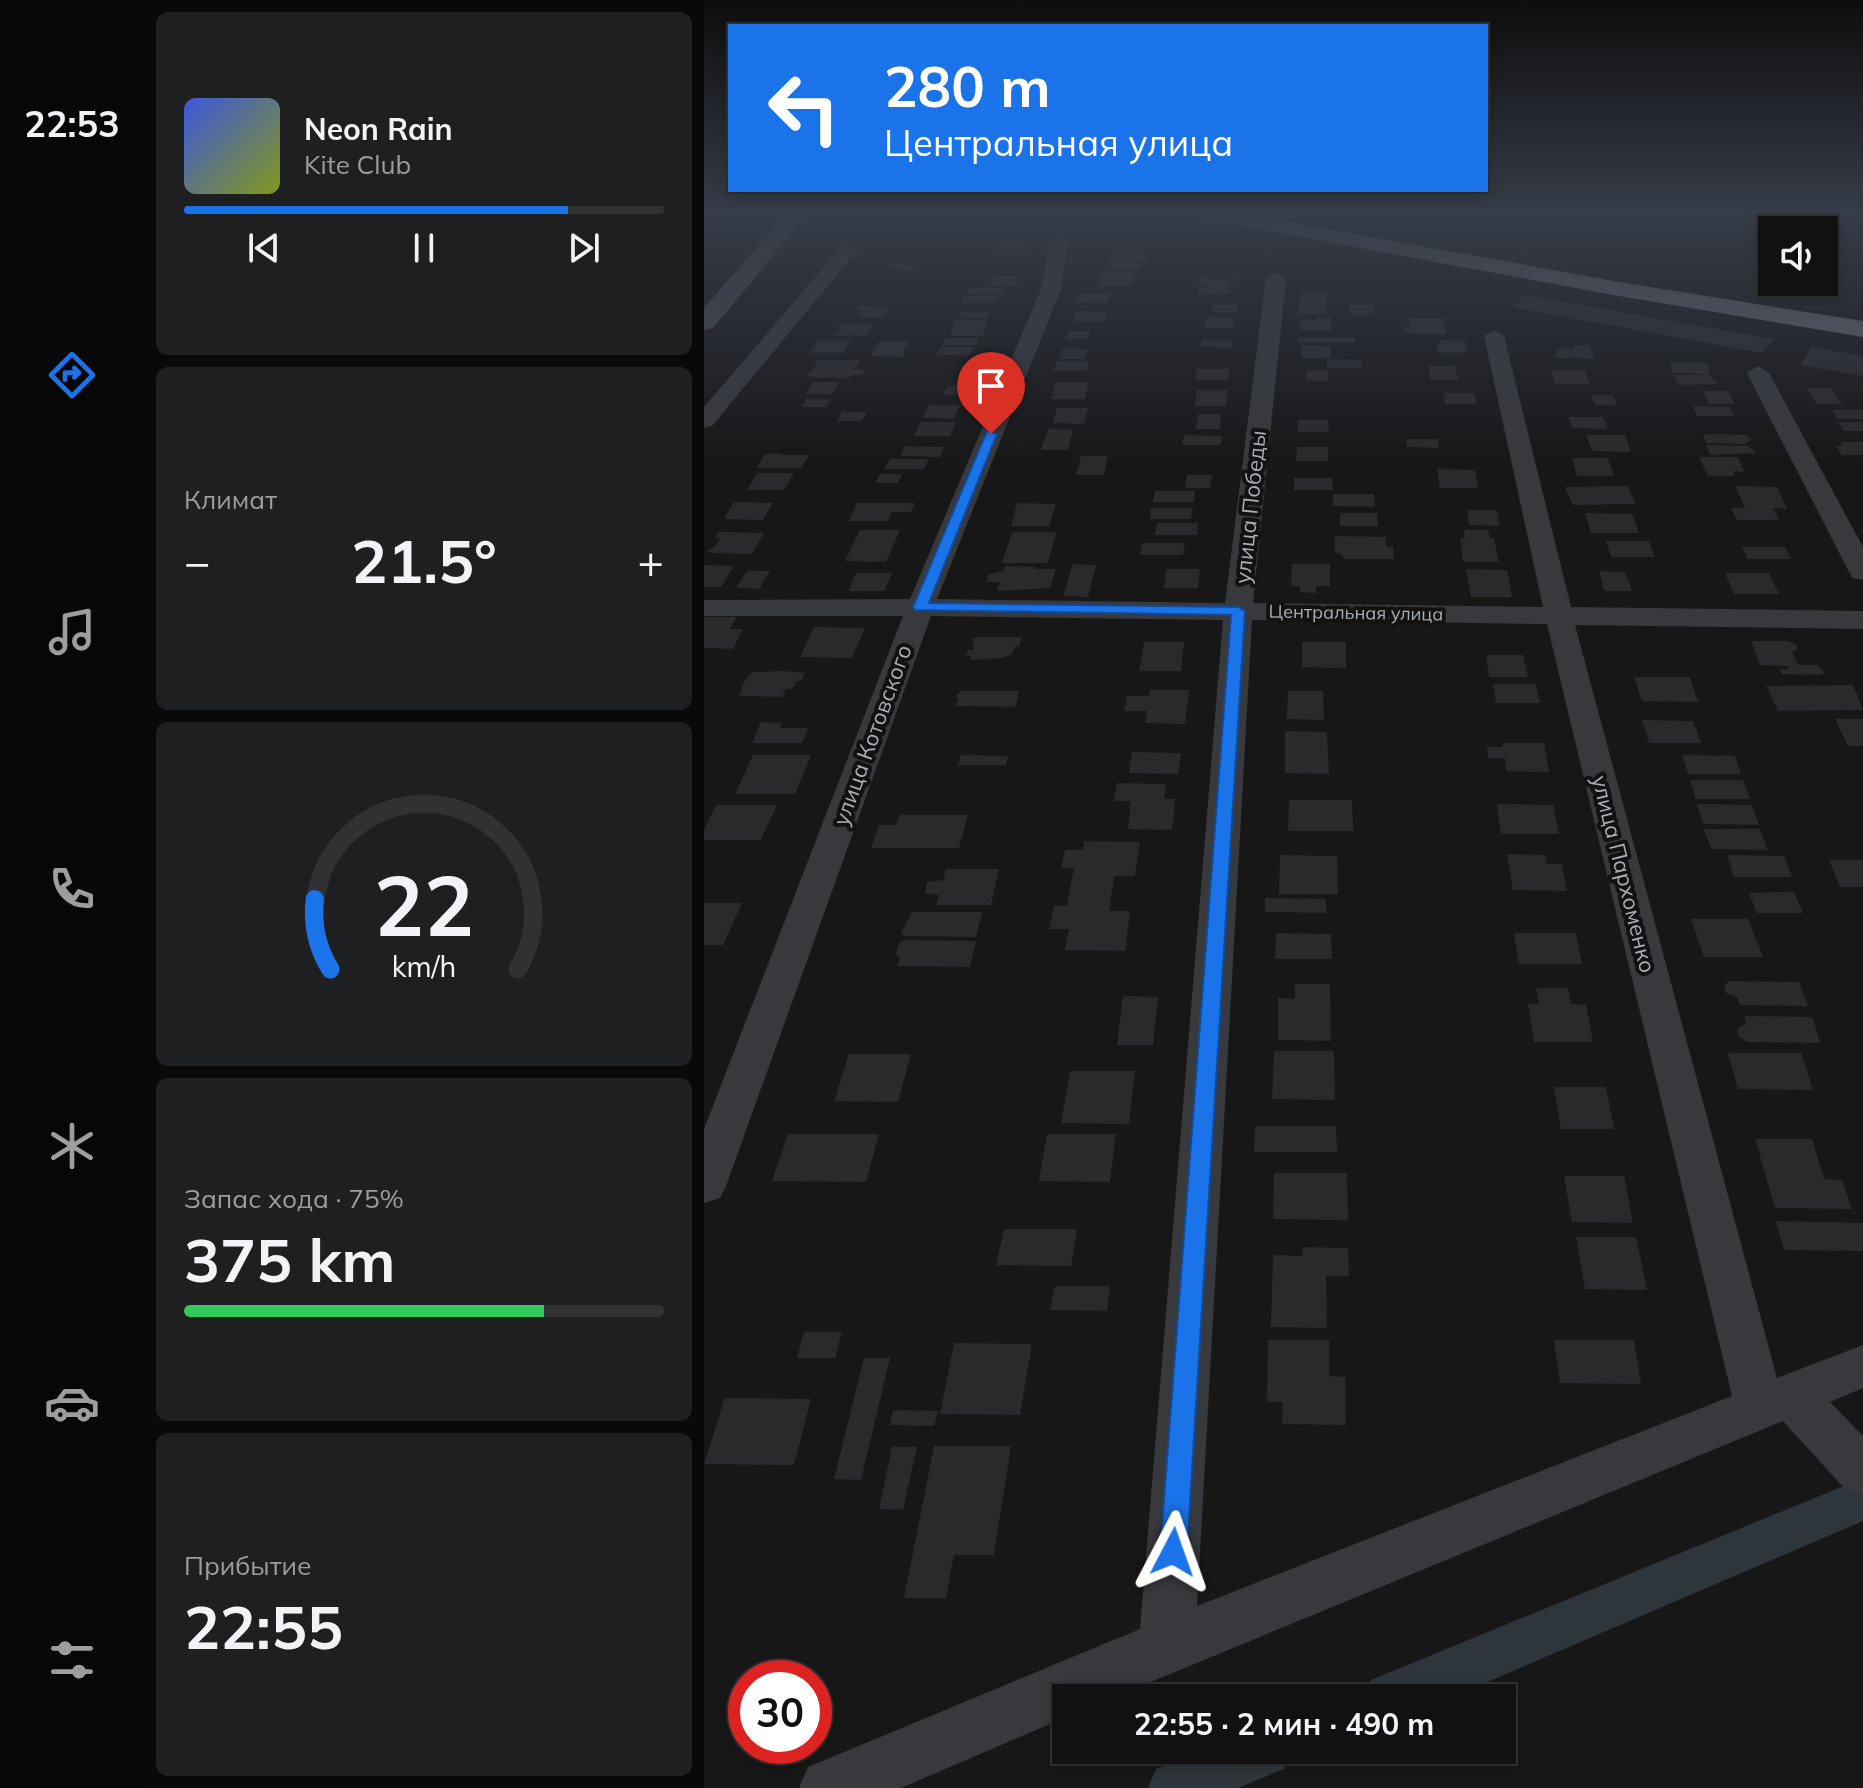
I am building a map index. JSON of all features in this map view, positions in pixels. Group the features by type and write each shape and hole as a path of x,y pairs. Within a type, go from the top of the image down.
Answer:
{"highway":[{"path":"1667,296 1863,327"},
{"path":"1684,296 1863,327"}],"main road":[{"path":"704,323 727,296"}],"street":[{"path":"704,421 809,296"},
{"name":"улица Котовского","path":"704,1186 920,607 1048,296"},
{"name":"улица Победы","path":"1167,1646 1238,611 1274,296"},
{"name":"улица Пархоменко","path":"1494,336 1559,617 1776,1403 1863,1472"},
{"path":"1758,373 1863,572"},
{"name":"Центральная улица","path":"704,608 920,607 1863,620"},
{"path":"829,1788 1167,1646 1863,1366"}],"building":[{"path":"964,296 998,296 1000,299 995,303 961,303"},
{"path":"1077,296 1109,296 1107,303 1075,302"},
{"path":"1300,296 1327,296 1325,315 1298,314"},
{"path":"1525,296 1535,296 1774,339 1762,353 1511,307"},
{"path":"1214,305 1238,305 1237,312 1212,312"},
{"path":"1349,305 1374,305 1375,314 1350,314"},
{"path":"889,307 881,318 848,316 857,315 861,310 853,308"},
{"path":"1076,311 1107,312 1105,321 1073,321"},
{"path":"961,312 989,312 986,319 958,319"},
{"path":"1206,317 1235,318 1233,328 1204,328"},
{"path":"1316,317 1331,317 1331,331 1300,330 1301,319 1316,320"},
{"path":"1409,318 1452,320 1444,322 1446,334 1414,334 1404,332 1403,327 1410,327"},
{"path":"955,320 988,320 983,336 950,336"},
{"path":"872,325 867,336 829,335 837,333 840,328 833,327"},
{"path":"1068,331 1091,331 1088,339 1065,339"},
{"path":"945,338 979,338 976,345 942,345"},
{"path":"1298,338 1355,338 1355,343 1298,343"},
{"path":"818,340 851,340 844,353 810,353"},
{"path":"1202,340 1233,340 1232,348 1200,347"},
{"path":"1441,340 1465,340 1467,350 1464,350 1465,353 1438,353 1436,343 1442,343"},
{"path":"879,341 908,341 907,344 910,344 904,349 904,357 870,356"},
{"path":"1301,345 1331,346 1331,358 1301,358"},
{"path":"1573,345 1590,345 1594,359 1556,358 1557,348 1575,349"},
{"path":"940,347 974,347 970,355 936,355"},
{"path":"1812,347 1863,356 1863,376 1800,365"},
{"path":"1062,349 1088,349 1085,359 1059,359"},
{"path":"1327,359 1361,360 1362,368 1327,368"},
{"path":"816,360 860,360 854,369 865,370 862,375 851,375 849,378 805,377 815,368"},
{"path":"971,361 995,361 992,371 972,371 973,367 968,367"},
{"path":"1057,361 1089,361 1086,371 1053,371"},
{"path":"1669,363 1705,363 1709,365 1709,374 1673,373"},
{"path":"1428,366 1455,366 1458,380 1431,380"},
{"path":"1197,369 1229,369 1228,380 1195,380"},
{"path":"1306,371 1328,371 1328,381 1306,381"},
{"path":"1551,371 1585,371 1590,384 1555,384"},
{"path":"1674,375 1710,375 1718,384 1678,385"},
{"path":"813,382 839,382 832,394 806,394"},
{"path":"1056,382 1089,382 1085,399 1051,399"},
{"path":"948,386 982,386 979,395 943,395"},
{"path":"1807,388 1831,388 1842,404 1817,404"},
{"path":"1197,390 1228,390 1226,406 1195,406"},
{"path":"1703,391 1728,391 1735,404 1709,404"},
{"path":"1444,393 1474,393 1477,404 1445,404"},
{"path":"1591,395 1613,395 1617,405 1595,405"},
{"path":"806,399 830,399 826,407 801,407"},
{"path":"929,405 960,405 954,419 923,418"},
{"path":"1693,406 1730,407 1734,416 1697,416"},
{"path":"1057,408 1088,408 1084,424 1053,423"},
{"path":"1832,410 1863,410 1863,419 1837,419"},
{"path":"842,412 867,412 862,421 837,421"},
{"path":"1198,414 1221,414 1220,429 1196,429"},
{"path":"1568,417 1603,417 1608,429 1572,428"},
{"path":"1298,420 1328,420 1329,432 1298,432"},
{"path":"921,422 956,422 950,436 914,436"},
{"path":"1838,422 1863,422 1863,431 1844,431"},
{"path":"1048,429 1073,430 1068,450 1041,450"},
{"path":"1703,434 1746,435 1752,440 1747,444 1706,443"},
{"path":"1184,435 1222,436 1221,445 1182,445"},
{"path":"1586,435 1625,435 1631,452 1592,451"},
{"path":"1406,439 1438,439 1439,448 1407,447"},
{"path":"1840,442 1863,442 1863,455 1842,455 1836,446 1842,446"},
{"path":"1706,445 1748,446 1757,453 1710,455"},
{"path":"905,446 944,447 940,457 901,456"},
{"path":"1297,447 1328,447 1328,461 1296,461"},
{"path":"764,455 809,455 801,468 757,468"},
{"path":"1081,456 1108,456 1104,475 1076,475"},
{"path":"1699,457 1738,457 1745,472 1733,471 1735,476 1708,476"},
{"path":"1572,458 1608,458 1614,476 1577,476"},
{"path":"890,459 929,459 924,469 884,469"},
{"path":"1437,469 1475,470 1478,488 1440,488"},
{"path":"757,473 794,473 784,490 747,490"},
{"path":"880,474 902,474 898,483 875,483"},
{"path":"1187,475 1212,475 1210,488 1185,488"},
{"path":"1294,478 1332,478 1333,490 1294,490"},
{"path":"1628,486 1636,504 1573,505 1565,487"},
{"path":"1735,486 1777,487 1787,509 1773,508 1779,520 1737,520 1731,508 1745,508"},
{"path":"1155,491 1195,491 1194,502 1153,502"},
{"path":"1333,494 1374,494 1375,507 1333,506"},
{"path":"734,502 773,503 763,520 724,519"},
{"path":"857,503 915,503 911,512 892,512 888,521 849,521"},
{"path":"1017,503 1056,504 1049,526 1011,526"},
{"path":"1151,508 1193,508 1191,519 1150,519"},
{"path":"1467,510 1497,510 1500,526 1469,525"},
{"path":"1340,513 1377,513 1378,526 1340,526"},
{"path":"1585,513 1632,514 1639,533 1591,533"},
{"path":"1157,523 1198,523 1197,535 1155,535"},
{"path":"860,530 900,530 886,562 845,561"},
{"path":"1464,530 1488,530 1490,538 1494,538 1499,562 1463,562 1460,538 1465,538"},
{"path":"719,532 764,533 752,554 706,551 715,546 720,538 714,538"},
{"path":"1012,532 1056,532 1048,563 1002,563"},
{"path":"1335,536 1386,537 1386,547 1393,547 1394,559 1344,559 1340,553 1335,553"},
{"path":"1606,541 1649,541 1655,557 1611,557"},
{"path":"1142,543 1185,543 1183,555 1140,555"},
{"path":"1742,547 1785,547 1791,559 1747,559"},
{"path":"1072,564 1096,565 1088,597 1064,596"},
{"path":"1292,564 1330,564 1330,586 1316,586 1316,593 1300,592 1300,586 1291,586"},
{"path":"704,565 734,566 721,587 704,587"},
{"path":"1005,566 1056,569 1050,588 997,591 1000,582 986,582 989,574 1004,571"},
{"path":"1166,569 1200,569 1198,588 1164,588"},
{"path":"1466,569 1507,570 1512,597 1471,597"},
{"path":"747,571 770,571 759,589 736,588"},
{"path":"1599,571 1625,572 1632,591 1604,591"},
{"path":"856,573 892,573 884,591 848,591"},
{"path":"1725,573 1769,573 1779,594 1734,594"},
{"path":"704,617 737,617 730,629 743,629 733,649 704,648"},
{"path":"814,627 865,628 852,658 800,657"},
{"path":"1022,637 1019,647 1014,647 1012,654 1003,658 970,660 971,656 966,656 968,650 974,650 972,639"},
{"path":"1751,641 1788,641 1797,645 1798,649 1792,652 1798,665 1817,665 1825,672 1821,675 1782,674 1780,669 1788,669 1787,666 1760,665"},
{"path":"1144,642 1184,642 1181,671 1139,671"},
{"path":"1302,642 1346,642 1346,668 1302,667"},
{"path":"1486,655 1523,655 1528,677 1489,677"},
{"path":"752,672 805,673 793,689 786,689 782,697 739,696"},
{"path":"1634,677 1690,677 1698,702 1642,701"},
{"path":"1493,684 1536,684 1540,703 1496,703"},
{"path":"1853,685 1863,710 1778,711 1766,686"},
{"path":"1150,690 1189,690 1185,724 1145,723 1147,711 1124,711 1127,696 1149,696"},
{"path":"961,691 1019,691 1015,707 956,706 958,699 955,697"},
{"path":"1288,691 1323,691 1324,720 1287,719"},
{"path":"1835,719 1863,719 1863,746 1848,746"},
{"path":"1642,720 1693,721 1701,743 1649,743"},
{"path":"761,722 782,723 780,728 809,728 802,743 752,743"},
{"path":"1285,731 1327,732 1329,774 1285,773"},
{"path":"1503,743 1544,743 1549,772 1506,771 1505,758 1488,758 1487,747 1503,747"},
{"path":"1132,752 1181,753 1178,774 1129,773"},
{"path":"753,755 811,755 795,794 735,794"},
{"path":"961,755 1008,756 1006,765 958,765"},
{"path":"1682,755 1735,756 1741,774 1688,774"},
{"path":"1690,780 1743,780 1750,799 1696,799"},
{"path":"1117,783 1166,784 1164,799 1175,799 1172,830 1128,829 1131,801 1114,801"},
{"path":"1289,800 1352,800 1353,831 1288,831"},
{"path":"1497,804 1553,805 1559,834 1501,834"},
{"path":"1697,804 1752,805 1759,825 1703,824"},
{"path":"716,805 777,805 761,840 704,840 704,830"},
{"path":"900,815 968,815 959,848 871,848 879,825 896,825"},
{"path":"1704,829 1760,829 1767,850 1711,849"},
{"path":"1084,841 1140,842 1135,876 1114,876 1109,911 1130,911 1125,951 1065,950 1069,929 1049,929 1054,906 1067,906 1074,868 1061,868 1065,850 1083,850"},
{"path":"1507,854 1545,855 1547,864 1562,864 1567,891 1513,890"},
{"path":"1280,855 1337,856 1338,894 1279,894"},
{"path":"1727,855 1784,856 1792,877 1734,877"},
{"path":"1829,860 1863,860 1863,887 1840,887"},
{"path":"946,869 999,869 991,905 936,905 939,895 925,893 927,882 943,880"},
{"path":"1794,892 1803,913 1757,913 1749,893"},
{"path":"1265,898 1326,899 1326,913 1265,912"},
{"path":"704,903 742,903 723,945 704,945"},
{"path":"912,912 982,912 976,937 904,936 901,934"},
{"path":"1691,919 1748,919 1763,957 1704,957"},
{"path":"1276,933 1331,934 1332,959 1275,959"},
{"path":"1514,933 1576,933 1582,964 1519,964"},
{"path":"904,940 976,941 970,967 897,966 900,958 896,954 899,943"},
{"path":"1729,981 1799,982 1808,1006 1740,1005 1738,998 1726,993 1724,986"},
{"path":"1295,984 1330,984 1331,1041 1278,1040 1278,998 1295,999"},
{"path":"1536,988 1568,988 1571,1004 1586,1005 1593,1042 1534,1042 1528,1004 1539,1004"},
{"path":"1123,996 1158,997 1153,1045 1117,1045"},
{"path":"1744,1016 1812,1017 1821,1043 1747,1042 1739,1036 1737,1029 1746,1024"},
{"path":"1274,1051 1334,1051 1335,1100 1272,1099"},
{"path":"1728,1053 1801,1053 1813,1090 1738,1089"},
{"path":"849,1054 911,1054 898,1102 834,1101"},
{"path":"1070,1071 1135,1071 1129,1124 1061,1123"},
{"path":"1554,1087 1606,1087 1614,1129 1561,1129"},
{"path":"1255,1126 1336,1126 1337,1152 1254,1152"},
{"path":"788,1134 879,1134 866,1182 772,1181"},
{"path":"1047,1134 1116,1134 1110,1182 1039,1181"},
{"path":"1755,1139 1812,1139 1824,1179 1842,1180 1852,1209 1775,1208"},
{"path":"1274,1173 1347,1173 1348,1220 1273,1219"},
{"path":"1564,1176 1624,1176 1633,1223 1572,1222"},
{"path":"1776,1221 1863,1223 1863,1251 1784,1250"},
{"path":"1004,1229 1077,1229 1071,1266 996,1265"},
{"path":"1576,1237 1636,1237 1647,1290 1585,1289"},
{"path":"1302,1247 1348,1248 1349,1276 1326,1276 1327,1328 1271,1327 1273,1255 1303,1256"},
{"path":"1055,1286 1110,1286 1107,1311 1050,1310"},
{"path":"804,1332 842,1332 835,1358 797,1358"},
{"path":"1268,1340 1329,1340 1329,1376 1345,1377 1346,1425 1282,1424 1283,1402 1267,1402"},
{"path":"1554,1340 1634,1340 1641,1384 1560,1383"},
{"path":"954,1343 1032,1344 1020,1415 940,1414"},
{"path":"864,1358 890,1358 861,1480 834,1479"},
{"path":"725,1398 811,1399 794,1465 704,1464"},
{"path":"893,1410 938,1411 934,1426 890,1425"},
{"path":"934,1446 1011,1446 994,1555 954,1555 946,1598 904,1598"},
{"path":"892,1447 917,1447 903,1510 879,1509"}],"waterway":[{"path":"1422,1684 1863,1499"},
{"path":"1175,1788 1232,1764"}],"route":[{"path":"991,434 920,607 1238,611 1173,1552"}]}
